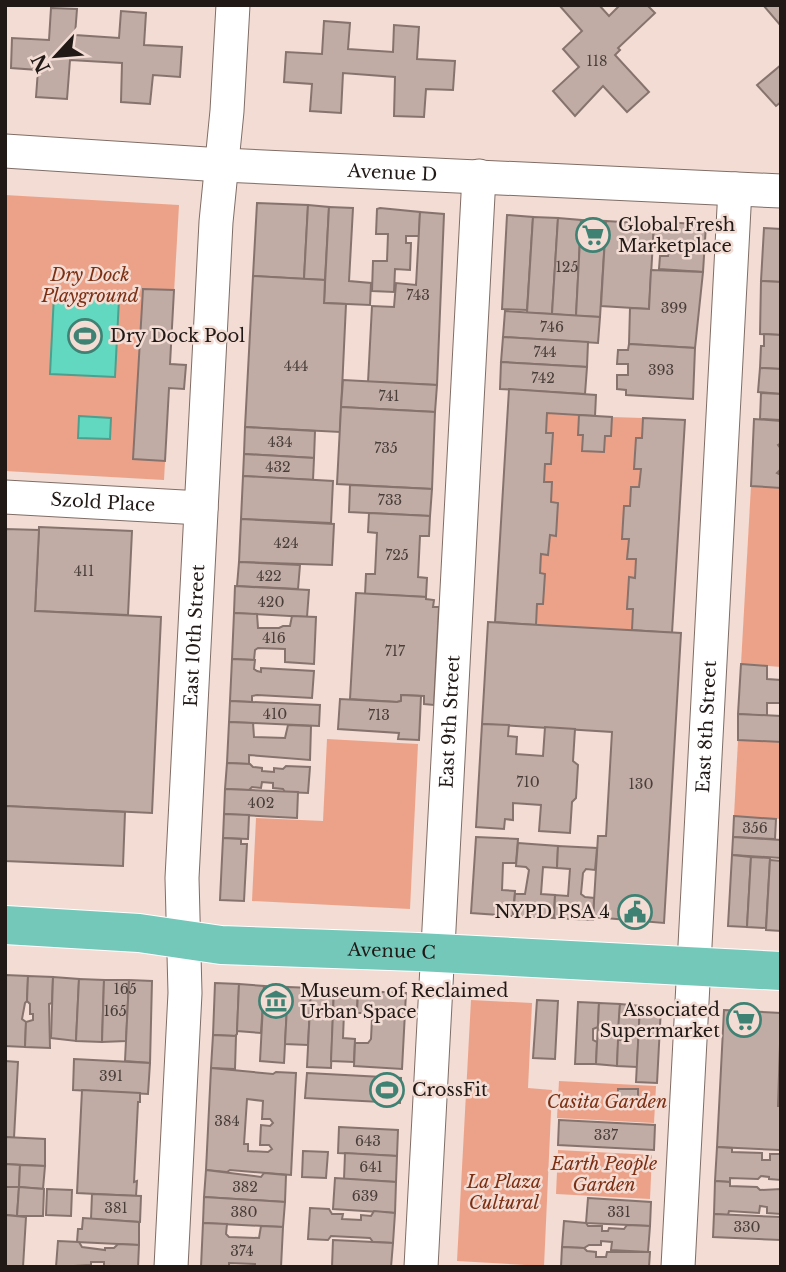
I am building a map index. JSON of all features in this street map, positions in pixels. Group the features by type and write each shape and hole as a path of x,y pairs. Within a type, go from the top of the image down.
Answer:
{"main road":[{"name":"Avenue C","path":"5,925 139,933 228,945 781,971"}],"street":[{"name":"East 10th Street","path":"171,1267 185,993 181,889 216,222 233,5"},
{"name":"Avenue D","path":"5,151 222,165 781,191"},
{"name":"East 9th Street","path":"421,1267 480,176"},
{"name":"East 8th Street","path":"678,1267 734,189"},
{"name":"Szold Place","path":"5,497 201,508"}],"green space":[{"name":"Dry Dock Playground","path":"5,195 179,205 170,363 186,365 184,389 169,389 164,480 5,471"},
{"path":"547,413 579,415 578,434 583,435 582,451 604,452 605,436 611,436 612,417 643,418 642,438 636,438 635,469 641,469 639,487 631,487 630,506 624,506 622,538 629,539 628,559 636,559 635,578 629,578 627,608 633,609 632,630 536,625 537,604 543,604 545,574 540,573 541,554 548,555 550,535 556,535 558,503 551,502 552,482 544,482 545,464 551,464 553,434 546,433"},
{"path":"751,486 781,488 781,667 741,664"},
{"path":"327,739 418,744 410,909 252,901 256,818 323,821"},
{"path":"738,740 781,742 781,819 734,816"},
{"name":"La Plaza Cultural","path":"471,1000 532,1003 528,1088 552,1090 544,1266 457,1261"},
{"name":"Casita Garden","path":"559,1081 656,1086 654,1123 557,1118"},
{"name":"Earth People Garden","path":"558,1150 652,1155 650,1199 556,1194"}],"water":[{"name":"Dry Dock Pool","path":"54,295 119,299 115,377 50,374"},
{"path":"79,416 111,418 110,439 78,438"}],"building":[{"path":"559,5 599,5 609,16 620,5 647,5 655,13 618,48 620,50 615,55 649,92 627,112 603,86 575,116 553,91 579,67 563,49 582,31"},
{"path":"763,5 781,5 781,26"},
{"path":"51,8 77,9 75,35 119,38 121,11 146,13 144,45 182,47 180,77 153,75 150,104 121,102 122,63 70,60 67,99 36,97 38,70 11,68 12,38 49,40"},
{"path":"324,21 350,23 348,49 393,52 394,25 419,27 417,59 455,61 453,90 426,89 424,117 394,116 395,77 343,73 341,113 310,111 312,84 284,82 286,52 322,54"},
{"path":"781,65 781,102 776,106 757,85"},
{"path":"257,203 308,205 304,279 253,276"},
{"path":"308,205 329,207 325,280 304,279"},
{"path":"329,207 353,208 349,281 371,283 370,305 324,303"},
{"path":"377,209 420,212 419,236 406,236 406,243 411,243 410,270 395,269 394,292 372,291 373,261 387,261 388,234 376,234"},
{"path":"420,212 444,214 437,385 368,382 372,306 394,307 396,283 416,285"},
{"path":"507,215 533,217 527,310 502,309"},
{"path":"533,217 558,218 552,314 527,313"},
{"path":"558,218 581,220 576,316 552,314"},
{"path":"581,220 606,221 600,317 576,316"},
{"path":"606,221 654,224 649,309 601,306"},
{"path":"654,221 706,225 703,272 659,269 660,256 668,256 669,250 653,247"},
{"path":"764,228 781,229 781,282 761,281"},
{"path":"651,270 703,272 695,348 629,344 630,308 649,309"},
{"path":"253,276 325,280 324,303 346,304 340,432 245,427"},
{"path":"761,281 781,282 781,335 760,334"},
{"path":"143,289 174,290 170,364 186,365 184,389 169,388 165,461 133,459"},
{"path":"505,311 600,317 598,343 503,337"},
{"path":"764,334 781,335 781,369 760,368"},
{"path":"503,337 588,342 587,367 501,362"},
{"path":"629,344 695,348 693,399 626,395 626,390 617,389 617,375 628,375 628,364 617,364 618,350 628,350"},
{"path":"501,362 587,367 585,394 500,389"},
{"path":"760,368 781,369 781,394 758,392"},
{"path":"343,380 437,385 435,412 341,407"},
{"path":"509,389 596,395 595,416 547,413 546,433 553,433 551,464 545,464 544,482 552,482 551,502 558,503 556,536 550,535 548,555 541,554 540,573 545,574 543,604 537,604 536,625 495,622"},
{"path":"761,393 781,394 781,420 760,419"},
{"path":"341,407 435,412 432,489 337,484"},
{"path":"579,415 612,417 611,436 605,436 604,452 582,451 583,435 578,435"},
{"path":"643,418 685,420 672,633 632,630 633,609 627,609 629,577 635,578 636,559 627,559 629,539 622,539 624,506 630,506 631,487 639,487 641,469 634,469 636,438 642,438"},
{"path":"754,419 781,421 781,443 778,445 781,449 781,469 777,473 781,475 781,488 751,486"},
{"path":"245,427 315,431 314,458 244,454"},
{"path":"244,454 314,458 313,480 243,476"},
{"path":"243,476 333,481 331,523 241,519"},
{"path":"350,485 432,489 430,516 349,512"},
{"path":"369,513 430,516 429,536 420,536 418,577 427,578 426,597 365,594 366,574 375,574 377,533 368,532"},
{"path":"241,519 334,524 332,565 239,562"},
{"path":"39,527 132,531 128,615 35,611"},
{"path":"5,529 39,530 35,611 161,617 152,813 5,806"},
{"path":"239,562 300,565 298,589 237,586"},
{"path":"235,586 309,590 307,617 234,613"},
{"path":"356,593 426,597 434,600 433,607 439,607 434,705 424,704 424,696 401,695 401,701 397,702 350,699"},
{"path":"234,613 257,614 258,628 290,626 292,616 316,617 314,664 285,662 285,649 258,648 255,650 254,660 232,659"},
{"path":"488,622 681,633 664,923 593,917 598,836 606,836 612,732 482,724"},
{"path":"232,659 255,660 254,669 261,672 261,668 314,671 312,698 257,695 252,696 252,702 230,701"},
{"path":"741,664 767,666 767,679 781,680 781,703 767,703 767,716 738,714"},
{"path":"401,695 421,696 419,740 398,739 399,733 338,729 340,699 397,702 401,701"},
{"path":"230,701 320,705 319,726 229,722"},
{"path":"738,714 781,716 781,742 738,740"},
{"path":"229,722 253,723 254,737 285,738 288,725 311,726 310,760 249,755 249,764 227,763"},
{"path":"482,724 509,725 508,736 517,737 516,754 543,756 545,727 575,729 573,761 578,765 570,833 539,831 541,805 513,803 513,820 505,819 504,829 476,827"},
{"path":"227,763 250,764 262,768 262,771 274,772 274,768 283,769 286,766 310,767 308,793 285,792 283,789 273,788 273,783 262,782 261,788 225,789"},
{"path":"225,789 298,792 297,818 224,814"},
{"path":"5,806 125,812 123,866 5,861"},
{"path":"224,814 249,815 248,839 223,838"},
{"path":"734,816 776,819 775,839 733,837"},
{"path":"476,837 518,839 516,863 503,863 502,890 515,891 513,916 471,913"},
{"path":"733,837 781,840 781,858 732,855"},
{"path":"223,838 241,839 241,844 247,844 244,901 220,900"},
{"path":"518,843 558,846 557,868 543,867 541,894 555,895 554,918 513,916 515,894 525,894 529,870 516,866"},
{"path":"558,846 597,848 595,870 586,869 583,873 581,894 594,898 593,920 554,918 555,895 568,896 570,869 557,868"},
{"path":"732,855 751,857 747,927 728,926"},
{"path":"751,857 770,858 766,928 747,927"},
{"path":"770,860 781,861 781,931 766,930"},
{"path":"5,975 28,976 27,1001 22,1019 26,1022 25,1047 5,1046"},
{"path":"28,976 53,977 52,1003 49,1004 50,1048 25,1047 26,1022 33,1020 27,1001"},
{"path":"53,977 79,979 76,1041 51,1038"},
{"path":"79,979 104,980 102,1042 76,1041"},
{"path":"104,980 129,980 126,1041 102,1042"},
{"path":"129,980 152,981 150,1063 125,1061"},
{"path":"215,983 239,984 235,1036 213,1035"},
{"path":"239,984 264,986 261,1033 237,1031"},
{"path":"264,986 288,987 284,1063 260,1061"},
{"path":"288,987 311,988 308,1045 285,1044"},
{"path":"311,988 334,990 331,1068 307,1067"},
{"path":"334,988 358,991 357,1011 344,1012 343,1038 355,1039 354,1062 331,1061"},
{"path":"358,991 406,993 402,1069 354,1066 355,1043 368,1043 371,1039 370,1013 357,1013"},
{"path":"537,1000 558,1001 555,1059 533,1058"},
{"path":"578,1002 599,1003 598,1027 593,1029 593,1040 597,1042 596,1064 575,1064"},
{"path":"599,1003 620,1004 617,1066 596,1064"},
{"path":"620,1004 640,1006 637,1067 617,1066 618,1040 624,1040 624,1030 618,1030"},
{"path":"640,1006 661,1007 657,1083 636,1082"},
{"path":"724,1010 781,1013 778,1106 781,1106 780,1150 717,1147"},
{"path":"213,1035 236,1036 235,1069 211,1068"},
{"path":"74,1059 150,1063 148,1094 73,1090"},
{"path":"5,1061 18,1062 14,1138 5,1137"},
{"path":"211,1068 273,1074 296,1073 291,1175 206,1170","holes":["247,1099 263,1101 262,1119 270,1119 273,1123 270,1126 261,1125 260,1145 269,1145 272,1149 268,1152 248,1151 248,1144 244,1144"]},
{"path":"307,1073 401,1078 400,1103 305,1098"},
{"path":"618,1089 638,1089 638,1101 618,1101"},
{"path":"82,1090 140,1093 134,1182 137,1181 136,1196 77,1193"},
{"path":"559,1120 655,1125 654,1150 558,1145"},
{"path":"339,1127 398,1130 397,1156 338,1153"},
{"path":"5,1137 45,1139 45,1166 5,1164"},
{"path":"717,1147 732,1148 732,1152 762,1153 762,1160 770,1160 770,1154 781,1154 781,1180 761,1176 758,1179 730,1178 730,1182 715,1181"},
{"path":"303,1151 328,1152 326,1178 302,1177"},
{"path":"345,1153 397,1156 396,1182 344,1179"},
{"path":"5,1164 20,1165 19,1187 5,1187"},
{"path":"20,1165 45,1166 43,1189 19,1187"},
{"path":"206,1170 261,1177 264,1173 286,1175 285,1202 204,1197"},
{"path":"335,1178 396,1182 395,1213 333,1209"},
{"path":"715,1181 730,1182 730,1186 757,1187 760,1190 781,1189 781,1214 767,1213 767,1207 760,1206 759,1213 729,1211 728,1215 714,1214"},
{"path":"5,1187 19,1187 17,1216 5,1215"},
{"path":"19,1187 44,1189 43,1216 17,1216"},
{"path":"47,1189 72,1190 71,1216 46,1215"},
{"path":"92,1194 141,1196 140,1222 91,1219"},
{"path":"204,1197 285,1202 283,1227 203,1223"},
{"path":"588,1198 651,1202 650,1226 586,1223"},
{"path":"310,1208 329,1209 332,1214 343,1214 342,1219 361,1220 361,1215 371,1216 374,1211 395,1213 393,1243 373,1242 370,1238 331,1236 328,1240 308,1239"},
{"path":"714,1214 781,1217 781,1240 713,1237"},
{"path":"5,1215 26,1217 23,1267 5,1267"},
{"path":"83,1218 139,1222 139,1245 77,1242 78,1229 82,1229"},
{"path":"564,1221 602,1226 602,1231 608,1231 609,1228 624,1229 627,1225 650,1226 648,1252 611,1250 612,1242 601,1241 601,1245 584,1248 562,1247"},
{"path":"203,1223 227,1224 226,1234 229,1237 259,1238 261,1226 283,1227 281,1267 229,1263 229,1267 201,1267"},
{"path":"333,1240 393,1243 391,1267 332,1267"},
{"path":"58,1241 79,1242 82,1247 105,1250 118,1244 139,1245 138,1267 104,1266 104,1262 91,1262 91,1265 56,1267"},
{"path":"562,1247 584,1248 596,1252 596,1257 606,1257 607,1252 650,1252 649,1267 561,1267"}],"place":[{"name":"Global Fresh Marketplace","path":"593,235"},
{"name":"Dry Dock Pool","path":"85,336"},
{"name":"NYPD PSA 4","path":"635,912"},
{"name":"Museum of Reclaimed Urban Space","path":"276,1001"},
{"name":"Associated Supermarket","path":"744,1020"},
{"name":"CrossFit","path":"387,1090"}]}
